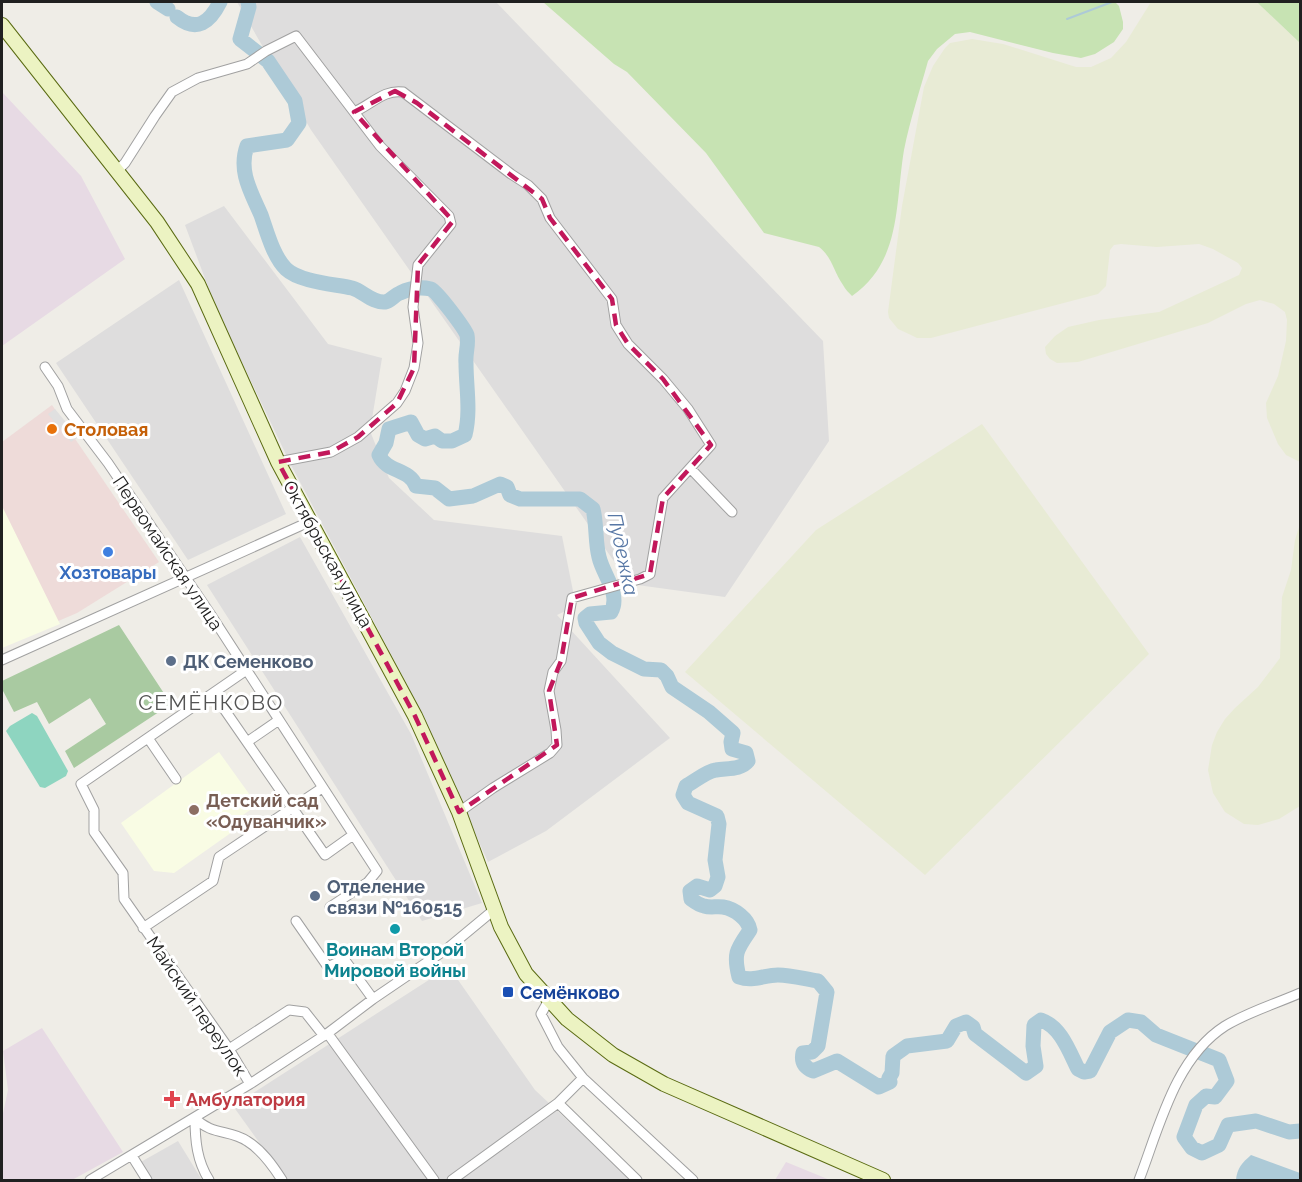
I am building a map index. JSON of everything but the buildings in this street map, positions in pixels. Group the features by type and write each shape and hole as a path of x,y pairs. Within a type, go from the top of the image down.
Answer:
{"street":[{"name":"Октябрьская улица","path":"2,25 176,248 198,284 278,462 415,716 459,812 506,936 526,974 567,1019 614,1055 664,1084 883,1180"},
{"path":"117,171 125,163 172,92 198,78 240,67 296,36 380,146 449,216 450,224 418,265 413,307 418,343 405,391 397,404 358,437 331,452 278,462"},
{"path":"354,112 381,96 395,91 403,92 528,185 542,199 550,219 612,299 616,325 628,344 663,379 688,410 711,445 663,498 650,574 572,598 561,661 553,672 549,691 557,745 550,753 459,812"},
{"name":"Первомайская улица","path":"45,367 58,386 67,409 108,463 377,871 368,882 330,907"},
{"path":"690,468 732,512"},
{"path":"2,660 311,521"},
{"name":"Майский переулок","path":"245,671 81,784 94,810 94,832 123,873 124,899 229,1049 250,1084"},
{"path":"213,693 325,855 353,835"},
{"path":"247,742 279,720"},
{"path":"148,738 176,779"},
{"name":"Майский переулок","path":"143,928 213,881 219,857 322,788"},
{"path":"90,1180 195,1118 326,1035 373,999 448,948 495,909"},
{"path":"296,921 328,967 344,959 373,999"},
{"path":"1139,1180 1181,1073 1193,1056 1224,1027 1300,993"},
{"path":"549,1000 541,1014 558,1047 583,1078 692,1180"},
{"path":"229,1049 289,1010 305,1012 326,1035 434,1180"},
{"path":"452,1180 558,1103 583,1078"},
{"path":"558,1103 637,1180"},
{"path":"195,1118 195,1137 201,1167 209,1180"},
{"path":"195,1118 204,1127 246,1140 269,1161 282,1180"},
{"path":"132,1156 147,1180"}],"highlighted area":[{"path":"395,91 417,103 542,199 550,218 612,299 616,325 628,344 663,379 711,445 663,498 650,574 572,598 561,661 549,691 557,745 459,812 415,716 278,462 331,452 358,437 397,403 414,368 418,265 453,221 354,112"}],"shaded area":[{"path":"237,2 496,2 823,341 829,441 725,597 630,584 311,130"},
{"path":"1151,2 1257,2 1300,43 1300,462 1286,455 1278,444 1267,418 1266,403 1278,376 1286,341 1285,312 1274,304 1260,300 1246,304 1208,323 1078,362 1057,363 1046,354 1045,347 1068,327 1099,320 1159,312 1239,275 1242,268 1238,263 1199,244 1157,247 1114,245 1110,250 1106,286 1098,294 931,338 917,338 898,329 889,318 902,206 924,87 933,66 945,48 950,43 972,39 1003,44 1076,67 1091,67 1111,58 1126,42"},
{"path":"2,92 81,176 125,259 2,346"},
{"path":"224,206 328,344 382,358 370,431 389,478 434,520 562,536 576,606 557,615 670,738 546,831 488,862 412,694 291,465 216,308 185,225"},
{"path":"179,280 286,514 188,560 56,363"},
{"path":"52,405 159,562 77,613 2,645 2,442"},
{"path":"55,409 78,437 71,442 48,414"},
{"path":"982,424 1149,654 925,875 685,672 816,530"},
{"path":"2,506 60,624 2,648"},
{"path":"1300,524 1300,806 1279,819 1258,825 1244,824 1225,812 1213,793 1208,770 1212,745 1225,719 1258,687 1280,658 1282,597 1291,570 1295,540"},
{"path":"300,537 411,734 482,903 422,921 207,585"},
{"name":"Детский сад «Одуванчик»","path":"219,752 257,805 243,815 235,830 174,873 154,871 121,823"},
{"path":"449,967 535,1090 631,1180 286,1180 233,1106"},
{"path":"42,1028 123,1152 72,1180 2,1180 2,1118 8,1090 3,1051"},
{"path":"178,1141 202,1180 148,1180 139,1163"},
{"path":"786,1162 830,1180 775,1180"}],"green space":[{"path":"543,2 1115,2 1119,6 1123,29 1114,42 1095,54 1081,58 970,32 955,34 937,49 928,61 909,128 904,150 897,211 888,249 880,266 868,282 852,296 827,255 819,247 764,233 706,153 627,72 614,64"},
{"path":"1257,2 1300,2 1300,43 1262,7"},
{"path":"119,625 171,704 74,768 65,751 106,724 90,698 49,724 37,702 14,712 2,689 2,681"},
{"path":"32,713 37,716 68,771 66,776 45,788 40,787 6,731 10,726"}],"water":[{"path":"1251,1155 1300,1173 1300,1180 1236,1180 1240,1166"}],"waterway":[{"name":"Пудежка","path":"157,2 168,9"},
{"name":"Пудежка","path":"177,17 184,22 197,25 207,20 220,2"},
{"name":"Пудежка","path":"248,2 249,7 240,39 268,61 295,101 299,123 287,140 247,146 245,155 247,181 281,264 300,277 352,288 380,302 385,302 408,290 431,289 450,310 467,335 468,408 465,435 452,441 442,441 435,436 425,439 418,435 411,422 389,429 386,443 379,455 387,465 413,480 416,486 435,488 449,499 473,496 500,484 507,487 510,495 520,499 580,499 593,509 598,551 613,591 614,605 611,612 590,614 585,618 586,623 599,643 612,653 644,669 661,670 672,687 709,712 733,733 732,749 746,753 748,761 742,766 712,771 686,786 683,795 688,803 717,816 719,824 715,860 718,877 715,886 710,890 697,886 690,891 691,899 702,906 732,910 747,922 750,930 739,947 736,957 739,977 749,979 778,975 793,976 818,981 827,992 818,1046 812,1052 803,1053 802,1059 805,1066 813,1071 837,1061 879,1087 890,1082 893,1056 907,1046 947,1041 956,1026 966,1022 973,1027 975,1034 1026,1073 1036,1066 1033,1046 1034,1025 1041,1020 1048,1023 1059,1034 1078,1069 1084,1072 1090,1071 1110,1032 1128,1020 1141,1022 1156,1035 1219,1060 1227,1081 1215,1097 1206,1096 1196,1105 1184,1137 1192,1148 1202,1153 1219,1145 1228,1125 1256,1121 1289,1132 1300,1131"},
{"path":"1067,19 1112,2"}],"place":[{"name":"Столовая","path":"52,429"},
{"name":"Хозтовары","path":"108,552"},
{"name":"ДК Семенково","path":"171,661"},
{"name":"Детский сад «Одуванчик»","path":"194,810"},
{"name":"Отделение связи №160515","path":"315,896"},
{"name":"Воинам Второй Мировой войны","path":"395,929"},
{"name":"Семёнково","path":"508,992"},
{"name":"Амбулатория","path":"172,1099"}],"district":[{"name":"СЕМЁНКОВО","path":"211,702"}]}
